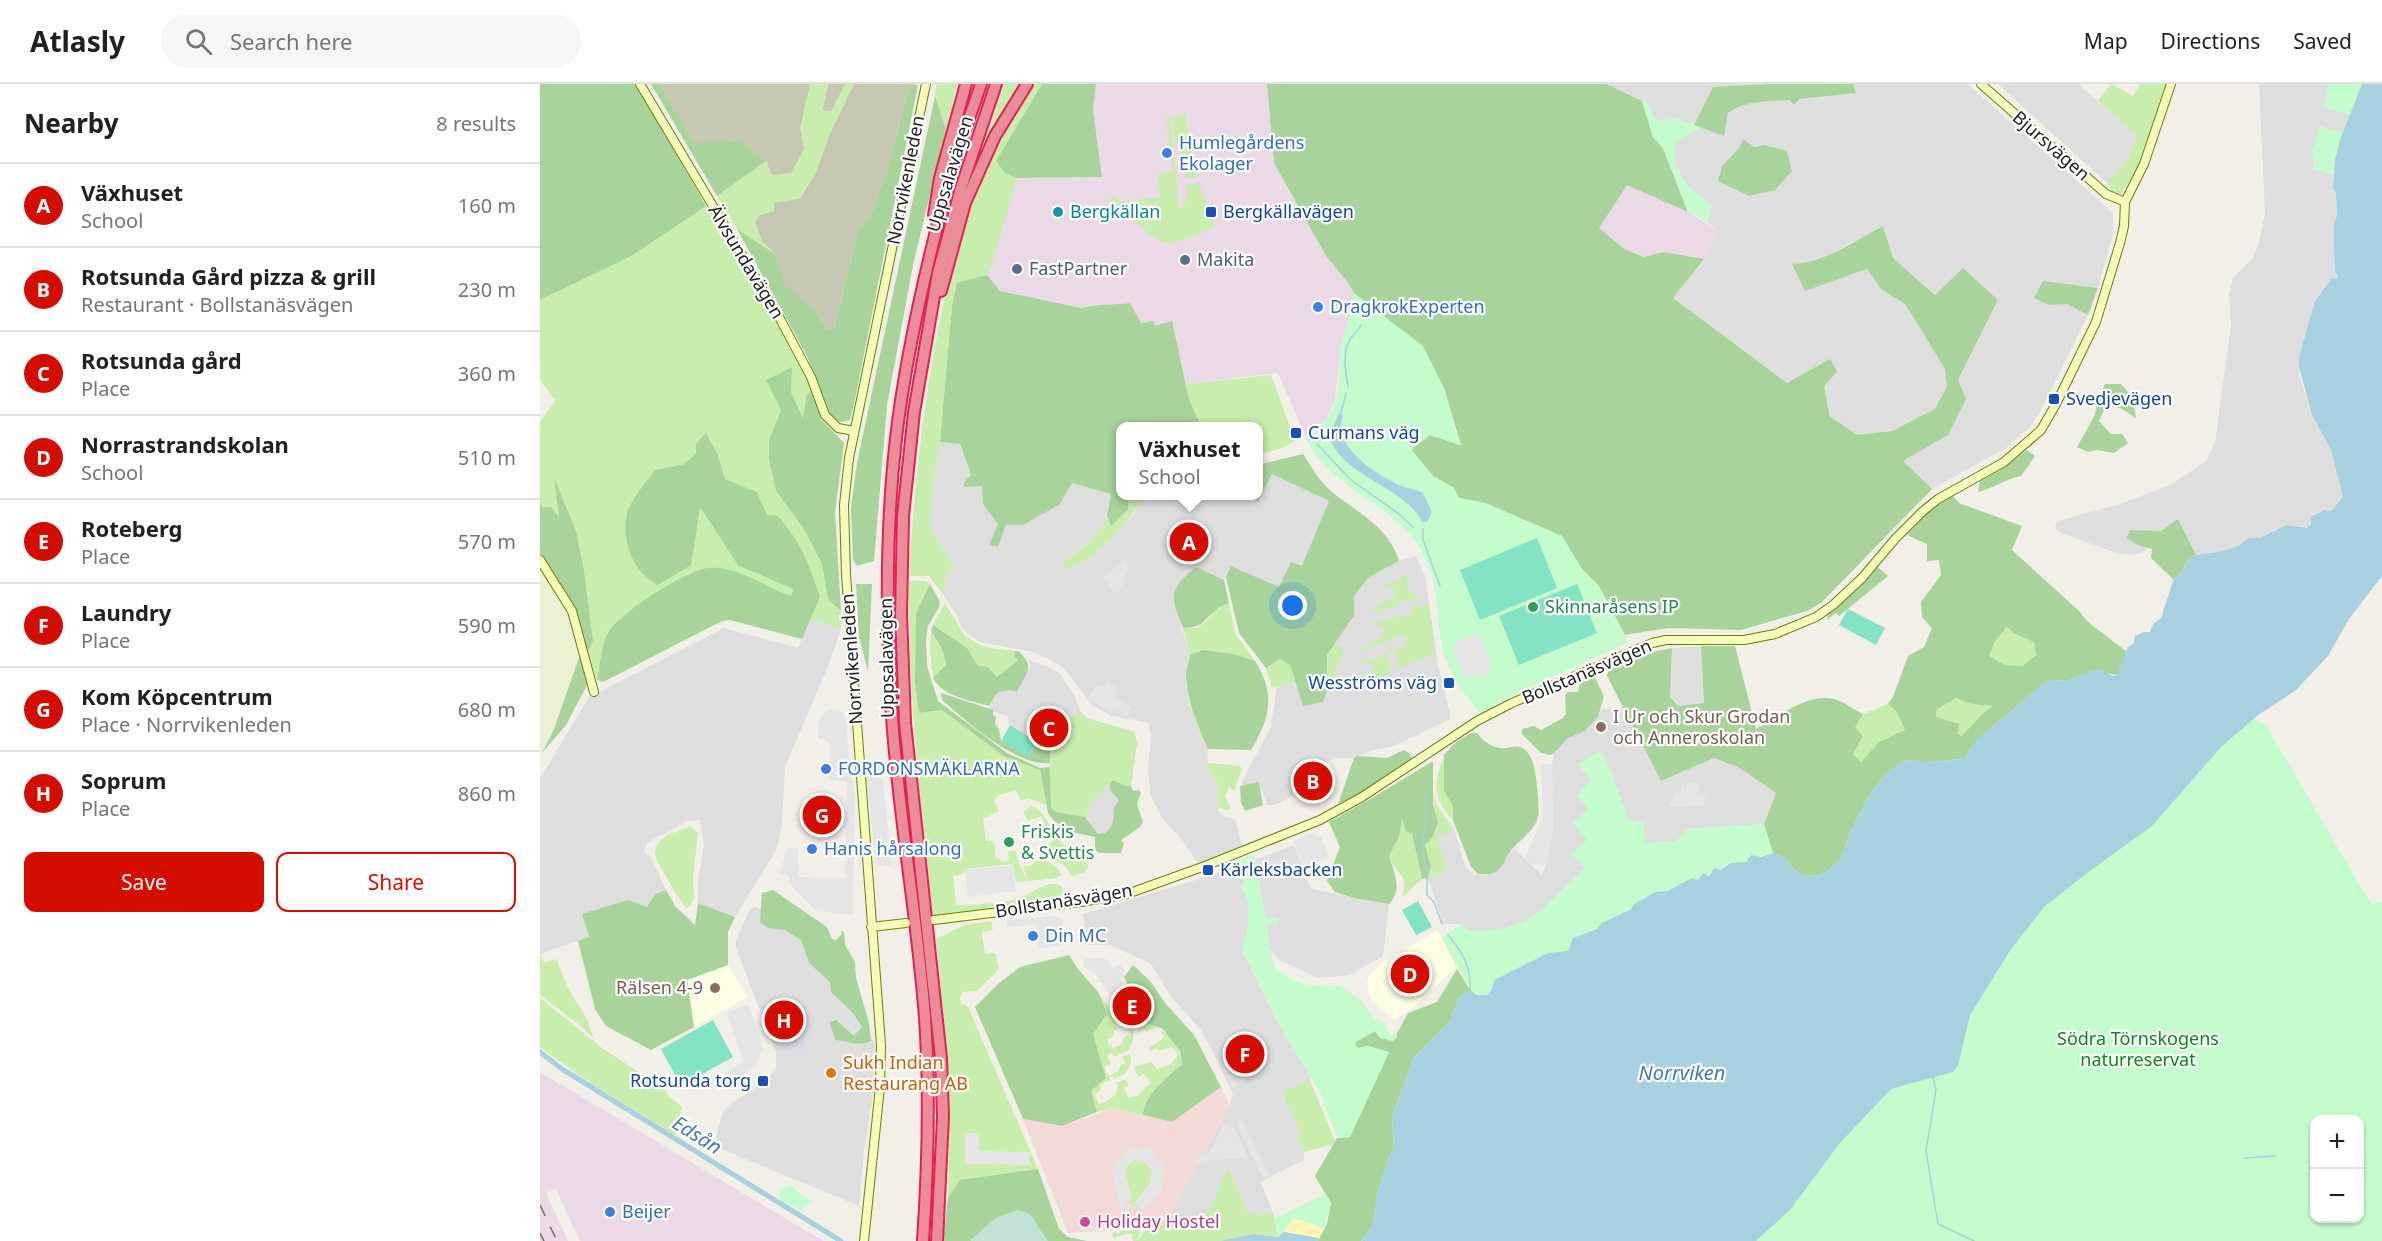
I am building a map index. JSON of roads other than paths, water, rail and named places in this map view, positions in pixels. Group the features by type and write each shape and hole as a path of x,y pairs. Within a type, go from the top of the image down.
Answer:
{"highway":[{"path":"918,306 940,178 966,84"},
{"name":"Uppsalavägen","path":"923,1241 927,1148 925,1018 891,704 888,604 890,519 896,438 918,306 948,181 981,84"},
{"name":"Uppsalavägen","path":"937,1241 943,1117 941,1058 905,723 902,625 903,516 914,412 938,273 962,188 996,84"},
{"path":"922,361 965,203 995,136 1027,84"}],"street":[{"name":"Älvsundavägen","path":"640,84 778,315 811,377 825,415 838,428 854,431"},
{"name":"Norrvikenleden","path":"864,1241 881,1071 881,1045 844,537 845,484 926,84"},
{"name":"Bjursvägen","path":"1981,84 2106,194 2125,202"},
{"path":"2125,202 2144,164 2171,84"},
{"name":"Bollstanäsvägen","path":"934,920 1127,894 1320,820 1369,793 1477,721 1512,703 1652,644 1666,640 1744,640 1775,634 1815,617 1833,605 1862,578 1895,539 1923,511 1938,499 2004,462 2041,430 2096,322 2122,234 2125,202"},
{"path":"540,560 572,611 594,692"},
{"path":"871,927 906,923"}],"water":[{"name":"Norrviken","path":"2362,84 2382,84 2382,576 2349,619 2328,656 2295,691 2258,715 2221,747 2152,826 2044,907 2011,949 1970,1015 1958,1066 1953,1072 1891,1089 1839,1144 1790,1210 1756,1241 1361,1241 1373,1224 1378,1192 1389,1157 1394,1149 1392,1117 1414,1058 1450,1021 1459,998 1470,990 1477,995 1487,995 1492,989 1494,980 1548,953 1568,951 1573,938 1595,930 1602,923 1631,909 1633,905 1655,892 1668,891 1692,878 1698,880 1703,873 1709,876 1714,868 1720,870 1731,863 1746,862 1751,855 1761,857 1773,853 1785,858 1790,866 1804,875 1819,875 1827,872 1840,859 1850,833 1870,796 1881,780 1902,762 1965,758 1978,739 2047,681 2068,680 2098,669 2113,676 2117,675 2128,647 2134,643 2135,636 2150,632 2153,624 2161,618 2173,581 2182,572 2187,560 2196,555 2219,552 2238,546 2249,538 2260,538 2286,525 2307,528 2311,524 2311,517 2325,510 2331,511 2343,497 2331,450 2312,415 2299,367 2299,357 2315,301 2332,278 2338,277 2335,272 2334,242 2337,216 2336,194 2333,188 2335,160 2340,140"},
{"path":"1339,413 1343,415 1341,427 1343,438 1358,458 1391,481 1423,493 1432,512 1427,522 1422,522 1403,500 1361,473 1337,451 1329,437"},
{"path":"1284,1232 1319,1238 1318,1241 1220,1241 1254,1234 1278,1237"}],"waterway":[{"path":"1348,387 1345,364 1347,346 1361,325"},
{"path":"1340,416 1346,394"},
{"path":"1317,444 1351,480 1399,514 1413,527"},
{"path":"1423,529 1423,540 1440,586"},
{"path":"1426,789 1423,857 1427,869 1427,895 1434,902 1442,924"},
{"path":"1448,935 1465,960 1470,990"},
{"name":"Edsån","path":"540,1052 562,1069 841,1241"},
{"path":"1933,1077 1936,1090 1926,1151 1938,1224 1974,1241"},
{"path":"2244,1158 2275,1156"}],"railway":[{"path":"540,1205 557,1241"},
{"path":"540,1233 544,1241"}],"place":[{"name":"Humlegårdens Ekolager","path":"1167,153"},
{"name":"Bergkällan","path":"1058,212"},
{"name":"Bergkällavägen","path":"1211,212"},
{"name":"Makita","path":"1185,260"},
{"name":"FastPartner","path":"1017,269"},
{"name":"DragkrokExperten","path":"1318,307"},
{"name":"Svedjevägen","path":"2054,399"},
{"name":"Curmans väg","path":"1296,433"},
{"name":"Växhuset","path":"1189,542"},
{"name":"Skinnaråsens IP","path":"1533,607"},
{"name":"Wesströms väg","path":"1449,683"},
{"name":"I Ur och Skur Grodan och Anneroskolan","path":"1601,727"},
{"name":"Rotsunda gård","path":"1049,728"},
{"name":"FORDONSMÄKLARNA","path":"826,769"},
{"name":"Rotsunda Gård pizza & grill","path":"1313,781"},
{"name":"Kom Köpcentrum","path":"822,815"},
{"name":"Friskis & Svettis","path":"1009,842"},
{"name":"Hanis hårsalong","path":"812,849"},
{"name":"Kärleksbacken","path":"1208,870"},
{"name":"Din MC","path":"1033,936"},
{"name":"Norrastrandskolan","path":"1410,974"},
{"name":"Rälsen 4-9","path":"715,988"},
{"name":"Roteberg","path":"1132,1006"},
{"name":"Soprum","path":"784,1020"},
{"name":"Laundry","path":"1245,1054"},
{"name":"Sukh Indian Restaurang AB","path":"831,1073"},
{"name":"Rotsunda torg","path":"763,1081"},
{"name":"Beijer","path":"610,1212"},
{"name":"Holiday Hostel","path":"1085,1222"}],"park label":[{"name":"Södra Törnskogens naturreservat","path":"2138,1049"}]}
